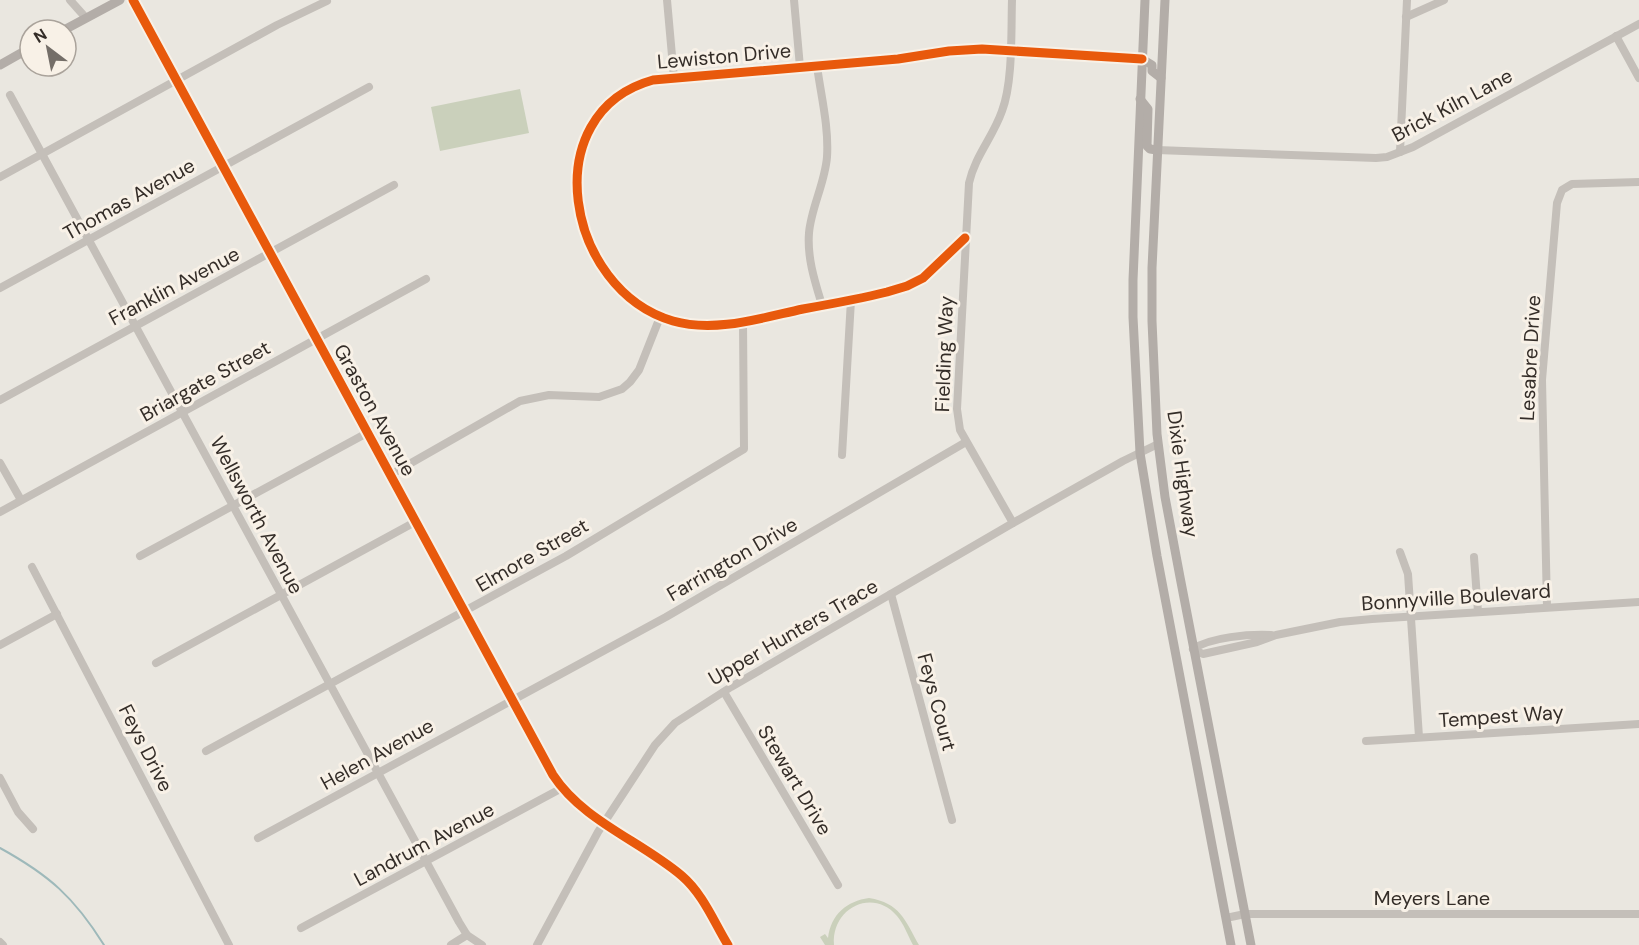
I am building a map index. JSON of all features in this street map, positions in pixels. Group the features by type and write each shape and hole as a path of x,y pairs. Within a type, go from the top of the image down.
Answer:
{"main road":[{"path":"78,22 120,0"},
{"name":"Dixie Highway","path":"1145,0 1133,308 1140,453 1168,615 1231,945"},
{"name":"Dixie Highway","path":"1165,0 1152,268 1152,321 1158,444 1165,497 1193,649 1251,945"},
{"path":"0,64 18,54"},
{"path":"1143,59 1152,65 1152,71 1161,78"},
{"path":"1140,99 1148,109 1147,146 1150,150 1157,150"},
{"path":"1168,615 1178,642 1185,648 1193,649"}],"street":[{"path":"70,0 86,18"},
{"name":"Graston Avenue","path":"133,0 269,254 562,788 577,803 690,883 728,945"},
{"path":"667,0 674,78"},
{"path":"794,0 800,67"},
{"name":"Fielding Way","path":"1012,0 1007,89 1002,111 972,170 965,238 957,409 960,430 1012,523"},
{"path":"1400,152 1407,0"},
{"path":"1406,17 1444,0"},
{"path":"0,177 291,18 327,1"},
{"name":"Brick Kiln Lane","path":"1157,150 1349,158 1387,157 1639,24"},
{"path":"1616,36 1639,78"},
{"name":"Lewiston Drive","path":"965,238 923,278 897,289 717,326 699,326 660,317 629,298 607,275 588,243 578,206 577,184 584,146 594,124 607,106 623,93 640,84 674,78 898,59 962,50 1143,59"},
{"path":"817,66 827,138 826,159 811,223 809,249 813,275 822,305"},
{"name":"Thomas Avenue","path":"0,288 369,87"},
{"name":"Wellsworth Avenue","path":"10,95 467,935 482,945"},
{"name":"Lesabre Drive","path":"1547,607 1542,380 1557,203 1562,190 1572,184 1639,182"},
{"name":"Franklin Avenue","path":"0,400 394,184"},
{"name":"Briargate Street","path":"0,512 426,279"},
{"path":"842,455 851,300"},
{"path":"390,476 520,401 549,395 599,397 622,389 639,370 660,317"},
{"name":"Elmore Street","path":"206,751 566,556 744,449 743,322"},
{"path":"140,556 367,433"},
{"name":"Farrington Drive","path":"512,700 717,587 966,441"},
{"name":"Upper Hunters Trace","path":"537,945 604,822 666,732 682,718 1012,523 1158,444"},
{"path":"0,464 21,501"},
{"path":"156,663 415,522"},
{"path":"1400,552 1408,574 1419,737"},
{"path":"1474,556 1478,612"},
{"name":"Feys Drive","path":"32,567 229,945"},
{"name":"Feys Court","path":"891,594 952,820"},
{"name":"Bonnyville Boulevard","path":"1193,649 1202,642 1255,634 1276,635 1340,622 1639,602"},
{"path":"0,645 57,614"},
{"name":"Stewart Drive","path":"724,692 838,885"},
{"name":"Helen Avenue","path":"258,838 512,700"},
{"name":"Tempest Way","path":"1366,741 1639,724"},
{"path":"0,778 18,812 33,829"},
{"name":"Landrum Avenue","path":"301,928 562,788"},
{"name":"Meyers Lane","path":"1226,918 1245,914 1639,914"},
{"path":"451,945 467,935"},
{"path":"0,942 3,945"}],"green space":[{"path":"520,89 529,133 440,151 431,107"},
{"path":"869,898 895,908 905,920 919,945 913,945 904,926 887,907 876,903 865,903 846,912 835,932 834,945 825,945 820,937 825,934 828,938 833,922 841,910 854,902"}],"waterway":[{"path":"0,848 47,878 71,900 104,945"}],"cycle path":[{"path":"133,0 553,775 565,791 596,818 666,863 682,876 702,900 728,945"},
{"path":"965,238 923,278 887,292 738,323 705,325 673,321 637,303 608,275 588,240 578,201 579,163 591,127 615,99 653,80 898,59 949,51 982,49 1142,59"}]}
